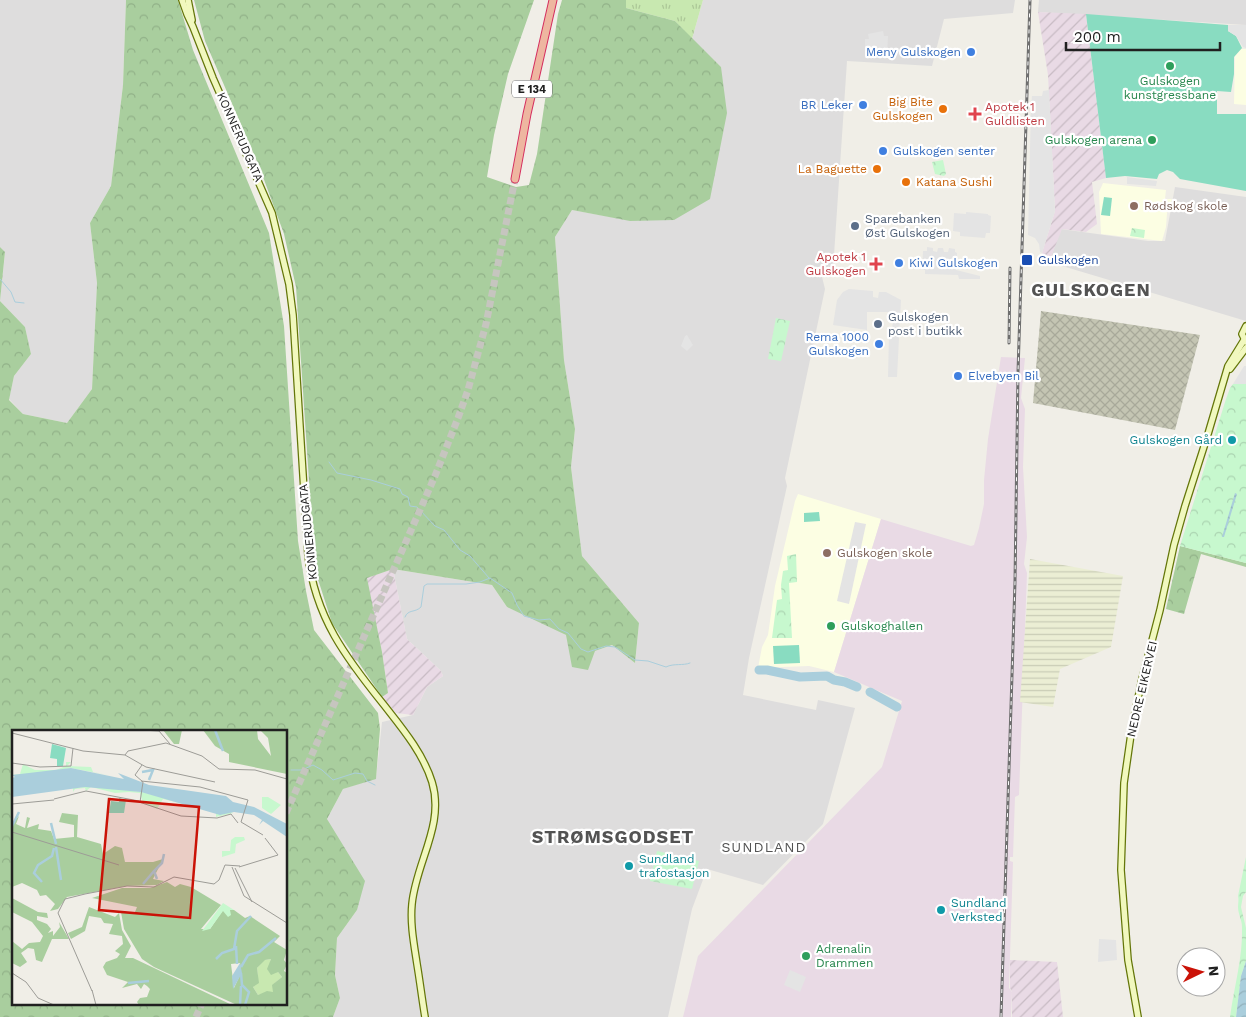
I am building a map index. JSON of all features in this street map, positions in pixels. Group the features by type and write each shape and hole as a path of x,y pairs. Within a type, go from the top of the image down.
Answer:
{"highway":[{"name":"E 134","path":"515,179 553,0"}],"main road":[{"name":"KONNERUDGATA","path":"182,0 194,26"},
{"name":"KONNERUDGATA","path":"188,0 194,26 213,78 267,198 284,257 293,315 310,576 331,633 344,654 418,752 434,790 435,811 433,827 417,877 411,909 412,938 424,1017"},
{"path":"1245,341 1242,334 1246,326"},
{"name":"NEDRE EIKERVEI","path":"1138,1017 1128,960 1121,881 1124,783 1130,736 1178,530 1228,366 1245,341"},
{"name":"NEDRE EIKERVEI","path":"1228,370 1246,348"}],"shaded area":[{"path":"0,0 126,0 123,85 111,186 90,223 97,283 92,389 67,423 23,414 9,399 14,376 31,354 25,327 0,301 5,253 0,247"},
{"path":"703,0 1015,0 1013,13 944,19 932,66 847,61 833,270 826,270 822,277 825,289 785,478 787,486 749,658 743,695 816,710 818,700 855,708 823,824 763,885 707,869 692,909 668,1017 333,1017 340,998 335,975 337,938 357,910 327,819 343,789 376,778 382,722 413,715 427,687 443,676 441,671 407,639 393,569 492,585 507,607 542,622 595,651 612,645 635,663 639,623 582,556 571,467 575,429 564,360 555,237 572,210 633,221 721,67 692,39"},
{"path":"1039,0 1246,0 1246,25 1038,12"},
{"path":"1038,12 1086,14 1106,178 1092,182 1097,224 1086,232 1062,229 1049,262 1042,253 1055,211 1048,75"},
{"path":"1228,25 1246,25 1246,48 1243,47 1236,36 1228,31"},
{"path":"883,31 884,36 888,36 887,55 868,53 868,49 865,49 865,39 869,39 868,34"},
{"path":"1241,49 1246,49 1246,105 1234,104 1235,56"},
{"path":"1049,90 1055,211 1042,253 1035,238 1028,235 1031,106 1032,96 1042,96 1043,91"},
{"path":"1127,177 1157,181 1156,186 1127,184"},
{"name":"Rødskog skole","path":"1103,183 1166,190 1165,199 1172,199 1167,213 1162,241 1101,234 1099,192"},
{"path":"1175,187 1246,197 1246,321 1049,262 1061,229 1148,241 1165,241"},
{"path":"966,212 988,214 991,216 990,233 986,233 985,238 960,236 960,232 953,231 954,213 966,214"},
{"path":"927,247 933,248 933,251 937,252 938,248 943,248 944,252 948,252 949,248 955,249 957,253 956,270 980,276 980,279 959,279 958,275 925,274 925,270 922,270 923,251 927,251"},
{"path":"849,289 873,291 873,297 878,298 879,292 886,292 901,300 897,377 888,377 889,334 892,334 893,312 867,312 867,330 833,325 837,300 843,292"},
{"path":"1041,311 1200,335 1175,430 1033,403"},
{"path":"687,335 693,345 687,351 681,346"},
{"name":"SUNDLAND","path":"1001,357 1025,358 1021,398 1025,409 1023,467 1027,537 1024,564 1027,573 1019,795 1015,797 1013,857 1010,857 1010,861 1013,862 1009,988 1012,992 1011,1017 683,1017 698,956 882,767 902,701 834,672 881,519 971,546 974,545 984,504 988,439"},
{"path":"1244,366 1246,366 1246,384 1233,384"},
{"name":"Gulskogen skole","path":"798,494 881,519 834,672 809,666 758,668 762,647 768,635 775,586"},
{"path":"855,522 866,524 849,604 837,601"},
{"path":"1030,559 1123,576 1111,647 1060,669 1053,707 1020,702"},
{"path":"393,569 407,639 441,671 443,676 427,687 413,715 396,713 382,697 388,693 382,652 366,578"},
{"path":"1099,939 1116,940 1117,960 1098,962"},
{"path":"1010,960 1057,962 1063,1017 1012,1017"},
{"path":"790,970 806,977 800,992 784,985"}],"green space":[{"path":"126,0 178,0 193,50 269,233 284,326 298,541 314,630 378,713 380,729 376,779 343,789 327,819 365,881 357,910 337,938 335,975 340,998 333,1017 0,1017 0,301 25,327 31,354 14,376 9,400 23,414 67,423 92,389 97,283 90,223 111,186 123,85"},
{"path":"194,0 534,0 508,74 494,135 487,177 516,187 529,185 537,154 558,14 562,0 626,0 626,8 675,21 721,67 727,113 710,199 674,220 630,221 572,210 555,237 564,360 575,429 571,467 582,556 639,623 635,663 612,645 595,651 588,670 572,667 566,635 507,607 492,585 393,569 367,578 388,693 382,697 332,623 315,570 296,287 284,234 259,166 205,41"},
{"path":"626,0 703,0 692,39 675,21 626,8"},
{"path":"1086,14 1228,25 1228,31 1236,36 1242,48 1234,57 1231,92 1217,91 1217,114 1246,114 1246,191 1180,179 1173,172 1167,170 1159,174 1157,179 1125,176 1106,178"},
{"path":"943,160 946,174 944,176 935,174 932,162"},
{"path":"1104,197 1112,198 1110,216 1101,215"},
{"path":"1132,228 1145,230 1144,238 1130,236"},
{"path":"0,247 5,252 0,301"},
{"path":"776,318 790,321 781,361 768,359"},
{"name":"Gulskogen Gård","path":"1233,384 1246,384 1246,563 1180,546 1226,399"},
{"path":"819,512 820,521 804,522 804,513"},
{"path":"1180,546 1246,563 1246,567 1201,554 1184,614 1166,609"},
{"path":"796,554 797,582 789,583 792,638 772,638 777,600 782,599 783,571 788,570 787,556"},
{"path":"799,645 800,663 774,664 773,646"},
{"path":"657,851 699,861 692,889 650,881"},
{"path":"1246,857 1246,892 1243,896 1241,907 1246,928 1246,961 1241,976 1236,1017 1230,1017 1241,950 1242,927 1238,910 1238,896"}],"water":[{"path":"1235,493 1237,494 1224,537 1222,537"},
{"path":"1246,961 1246,1017 1236,1017 1241,976"}],"waterway":[{"path":"0,279 11,292 15,302 24,303"},
{"path":"329,462 337,473 371,480 400,489 402,494 408,497 410,506 417,507 435,526 444,530 460,550 470,556 489,578"},
{"path":"405,617 408,613 421,607 424,586 427,584 466,584 490,578 512,593 524,616 539,620 550,619 559,629 568,633 581,649 588,652 606,646 615,647 635,660 648,661 666,667 690,663"},
{"path":"759,670 800,677 827,676 857,687"},
{"path":"870,692 897,707"},
{"path":"291,770 302,770 313,765 333,780 355,773 363,774 367,781 375,785"}],"tunnel":[{"path":"288,808 435,476 458,418 468,390 486,324 515,179"},
{"path":"196,1017 202,1004"}],"railway":[{"path":"1001,1017 1015,582 1018,372 1030,0"},
{"path":"1009,343 1010,268"}],"place":[{"name":"Meny Gulskogen","path":"971,52"},
{"name":"Gulskogen kunstgressbane","path":"1170,66"},
{"name":"BR Leker","path":"863,105"},
{"name":"Big Bite Gulskogen","path":"943,109"},
{"name":"Apotek 1 Guldlisten","path":"975,114"},
{"name":"Gulskogen arena","path":"1152,140"},
{"name":"Gulskogen senter","path":"883,151"},
{"name":"La Baguette","path":"877,169"},
{"name":"Katana Sushi","path":"906,182"},
{"name":"Rødskog skole","path":"1134,206"},
{"name":"Sparebanken Øst Gulskogen","path":"855,226"},
{"name":"Gulskogen","path":"1027,260"},
{"name":"Kiwi Gulskogen","path":"899,263"},
{"name":"Apotek 1 Gulskogen","path":"876,264"},
{"name":"Gulskogen post i butikk","path":"878,324"},
{"name":"Rema 1000 Gulskogen","path":"879,344"},
{"name":"Elvebyen Bil","path":"958,376"},
{"name":"Gulskogen Gård","path":"1232,440"},
{"name":"Gulskogen skole","path":"827,553"},
{"name":"Gulskoghallen","path":"831,626"},
{"name":"Sundland trafostasjon","path":"629,866"},
{"name":"Sundland Verksted","path":"941,910"},
{"name":"Adrenalin Drammen","path":"806,956"}],"district":[{"name":"GULSKOGEN","path":"1091,290"},
{"name":"STRØMSGODSET","path":"613,837"},
{"name":"SUNDLAND","path":"764,847"}]}
